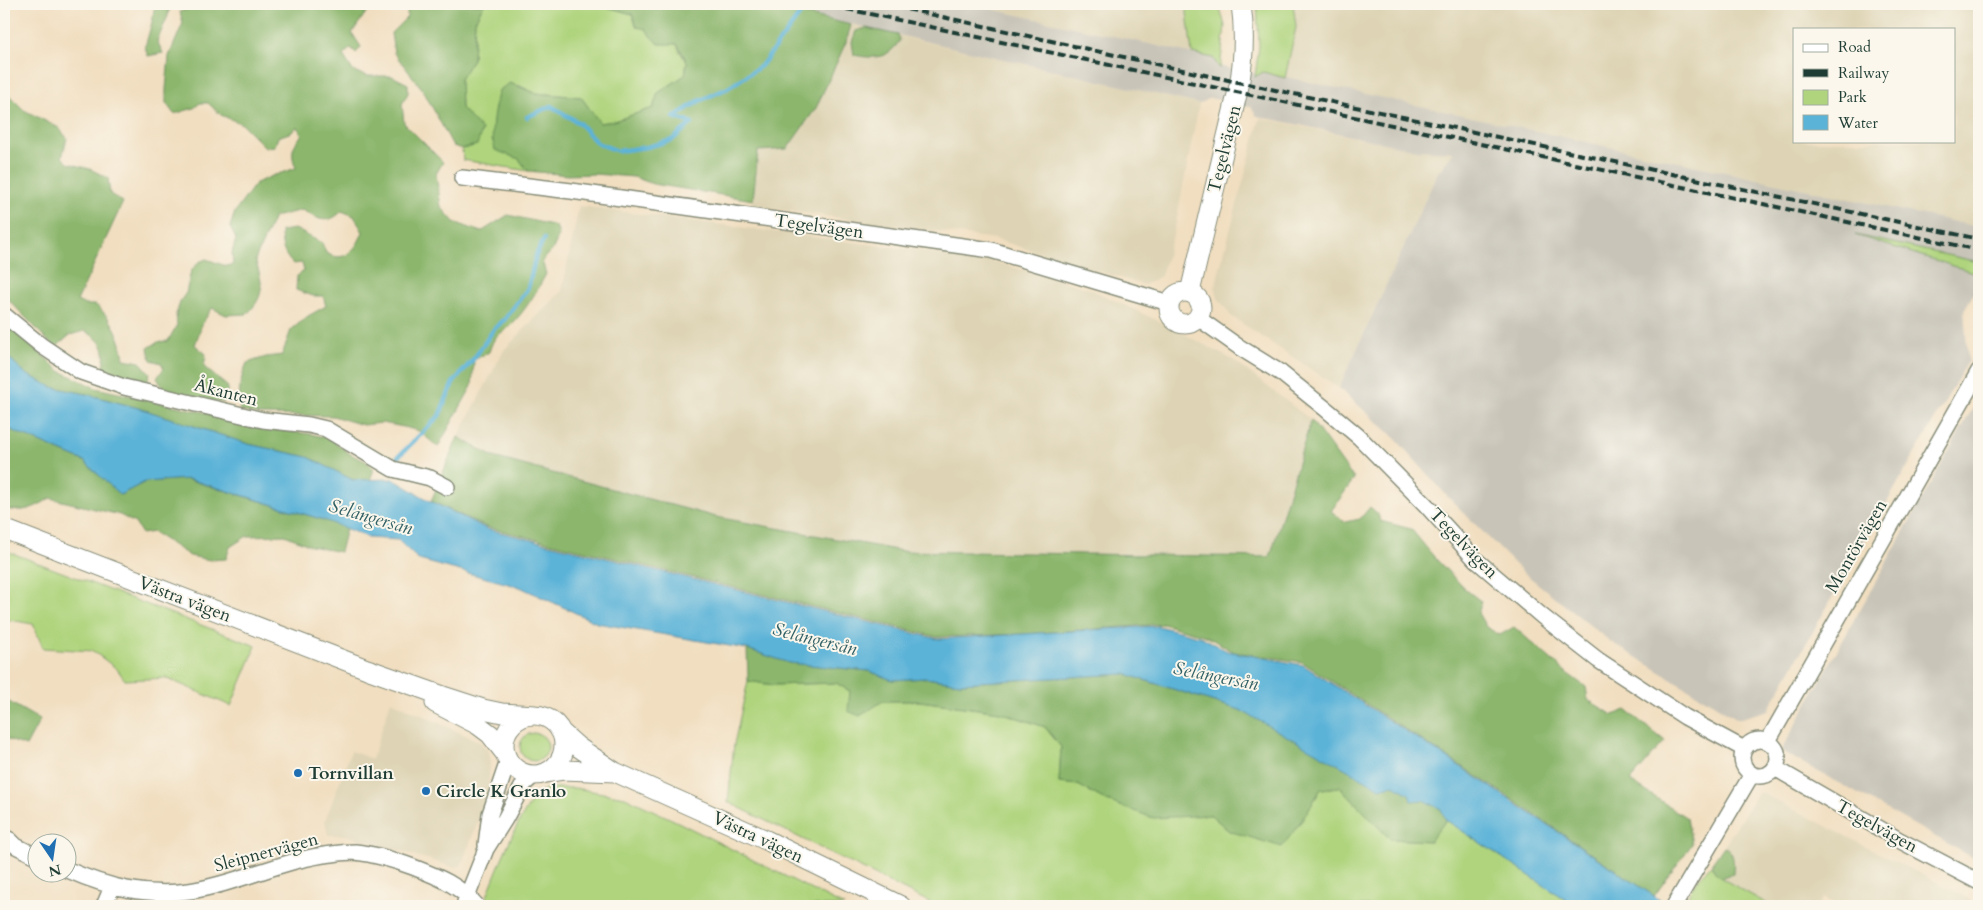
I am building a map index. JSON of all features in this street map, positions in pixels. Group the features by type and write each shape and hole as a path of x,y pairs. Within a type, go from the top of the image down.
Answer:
{"street":[{"name":"Tegelvägen","path":"1190,292 1239,86 1244,56 1244,27 1241,4"},
{"name":"Tegelvägen","path":"462,178 571,191 990,250 1169,304"},
{"path":"1180,292 1190,292 1195,294 1202,308 1198,318 1190,323 1180,324 1172,318 1169,304 1171,298 1180,292"},
{"name":"Åkanten","path":"4,315 42,346 81,372 124,386 263,420 309,425 326,429 393,469 430,478 447,487"},
{"name":"Tegelvägen","path":"1198,318 1239,347 1281,372 1359,437 1426,504 1476,560 1543,617 1598,660 1685,717 1744,749"},
{"name":"Montörvägen","path":"1768,742 1979,371"},
{"name":"Västra vägen","path":"4,529 367,669 483,709 502,713 535,715"},
{"name":"Västra vägen","path":"367,669 478,725 490,734 506,756"},
{"path":"469,902 486,849 490,814 506,756 504,737 509,728 519,719 535,715 549,719 560,731 562,737 563,751 556,766 523,785 505,820 486,849"},
{"name":"Västra vägen","path":"560,731 578,747 615,772 766,840 900,906"},
{"path":"1755,740 1768,742 1773,745 1778,756 1774,768 1764,775 1752,774 1743,765 1744,749 1755,740"},
{"path":"506,756 521,772 540,774"},
{"name":"Tegelvägen","path":"1774,768 1979,882"},
{"name":"Västra vägen","path":"540,774 564,770 615,772"},
{"path":"1674,906 1752,774"},
{"path":"4,837 28,852"},
{"name":"Sleipnervägen","path":"78,874 112,887 134,892 189,891 251,875 290,861 353,852 388,857 448,881 469,902"},
{"path":"104,906 112,887"}],"shaded area":[{"path":"763,4 969,4 1213,58 1218,66 1259,74 1263,72 1979,227 1979,284 1964,310 1968,361 1768,710 1738,719 1611,642 1523,572 1449,498 1393,436 1339,388 1438,172 1454,152 1416,150 1257,116 1251,107 1210,98 1199,104"},
{"path":"969,4 1186,4 1192,53"},
{"path":"1293,4 1960,4 1979,9 1979,227 1285,78 1296,27"},
{"path":"851,25 1199,104 1175,228 1161,276 1144,285 995,239 752,206 758,151 816,108 846,42"},
{"path":"1260,118 1416,150 1454,152 1438,172 1339,388 1231,316 1218,298 1215,287"},
{"path":"579,206 988,260 1090,289 1171,327 1233,360 1311,420 1270,557 902,551 716,517 493,457 458,437 504,350 562,291"},
{"path":"1979,397 1979,861 1781,751"},
{"path":"391,701 480,742 488,751 490,764 488,795 461,866 454,867 346,835 328,835 325,821 351,751 372,759"},
{"path":"1759,792 1979,904 1979,906 1840,906 1824,898 1818,906 1771,906 1721,878 1733,873 1735,859 1730,850 1724,846"}],"green space":[{"path":"155,4 170,4 168,16 157,41 163,53 148,56 145,47"},
{"path":"198,4 378,4 365,14 352,33 361,47 356,53 351,48 343,55 353,71 367,76 392,76 408,84 408,93 402,104 404,123 443,162 436,174 441,207 454,222 481,232 508,215 556,226 559,235 552,251 542,261 546,274 518,317 496,337 489,352 474,360 472,386 438,447 419,431 382,423 363,425 333,416 260,415 240,411 240,386 247,363 266,357 282,355 291,330 308,316 326,306 323,296 313,296 296,290 297,276 304,271 302,263 293,264 287,257 282,245 281,231 295,229 322,243 326,253 339,257 345,256 357,244 363,232 354,216 342,211 337,216 327,220 322,220 302,210 274,217 255,260 260,275 261,288 260,295 253,307 247,314 226,315 212,308 202,324 195,345 206,354 204,367 228,387 224,402 206,402 163,388 157,378 164,368 161,363 151,360 148,348 158,342 168,341 177,325 176,314 181,300 186,293 191,271 199,262 206,259 226,266 233,265 232,253 236,239 230,227 235,212 256,183 296,168 293,150 302,135 297,127 292,132 278,137 275,146 265,147 242,124 221,115 208,103 200,103 194,108 174,114 166,103 169,56 183,23 180,12"},
{"path":"408,4 484,4 475,21 473,59 460,79 461,108 482,130 477,145 462,149 453,146 423,90 394,53 391,33 407,17"},
{"path":"484,4 597,4 632,14 637,27 646,28 659,40 677,44 687,62 685,75 658,93 653,108 614,121 599,123 581,97 535,93 518,85 493,129 492,141 519,159 528,171 463,160 462,149 477,145 469,118 461,108 460,79 473,59 475,21"},
{"path":"597,4 763,4 851,25 846,42 816,108 787,149 758,151 753,200 653,184 634,177 594,174 568,175 528,171 519,159 495,150 492,128 495,105 499,90 510,83 535,93 581,97 600,123 614,121 653,108 658,93 685,75 687,62 677,44 659,44 646,29 637,27 632,14"},
{"path":"1186,4 1219,4 1225,26 1220,69 1213,58 1192,53"},
{"path":"1257,4 1293,4 1296,27 1285,78 1263,72 1255,77 1259,46"},
{"path":"866,28 898,35 900,40 891,51 880,56 854,55 852,42 856,31"},
{"path":"4,90 24,110 59,128 67,138 62,157 68,163 90,169 108,178 110,194 123,202 77,301 85,305 96,305 112,323 121,343 124,359 140,362 150,373 146,386 101,373 104,359 103,348 97,339 85,331 70,335 55,348 4,295"},
{"path":"1855,235 1979,262 1979,274"},
{"path":"4,321 60,371 96,388 207,413 257,428 311,434 331,439 350,454 367,462 374,469 370,480 353,480 308,457 248,444 142,409 52,387 26,374 4,353"},
{"path":"1311,420 1354,479 1331,511 1345,522 1360,519 1370,507 1378,514 1380,521 1411,529 1435,558 1465,589 1482,602 1478,613 1486,627 1500,635 1514,627 1568,674 1586,687 1588,700 1613,715 1626,710 1665,741 1630,781 1687,818 1692,844 1654,896 1507,796 1302,662 1234,652 1206,636 1163,624 1024,634 937,637 486,527 431,501 458,437 493,457 716,517 902,551 1270,557"},
{"path":"4,427 84,461 120,495 145,482 186,479 346,528 340,552 311,546 285,535 247,536 230,547 226,559 210,560 190,556 153,532 142,534 135,523 120,515 50,498 28,509 10,510 4,508"},
{"path":"4,550 256,646 231,706 166,678 125,680 117,669 93,651 43,648 33,624 4,619"},
{"path":"747,649 789,663 869,671 892,680 926,678 960,683 1125,674 1240,710 1380,787 1394,785 1442,809 1446,820 1430,841 1390,839 1340,787 1321,789 1302,820 1282,847 1229,831 1211,815 1153,818 1107,801 1078,785 1059,783 1061,747 1045,727 1000,712 920,701 883,701 860,716 848,711 850,691 836,683 773,685 748,681"},
{"path":"748,681 773,685 836,683 850,691 883,701 920,701 1000,712 1045,727 1061,747 1059,783 1078,785 1107,801 1211,815 1229,831 1302,820 1321,789 1340,787 1390,839 1430,841 1446,820 1575,906 937,906 728,802 734,744"},
{"path":"4,699 40,720 26,746 4,738"},
{"path":"534,733 544,737 548,747 544,757 534,761 524,757 520,747 524,737"},
{"path":"575,788 625,797 844,906 488,906 487,896 503,855 519,822 536,796 545,789"},
{"path":"1724,846 1732,854 1733,873 1721,878 1711,865"},
{"path":"1711,865 1721,878 1771,906 1682,906 1695,883"}],"water":[{"name":"Selångersån","path":"4,353 26,374 52,387 142,409 248,444 308,457 353,480 393,479 430,501 487,529 938,639 1158,626 1202,637 1227,651 1303,665 1446,757 1669,906 1575,906 1446,820 1441,809 1423,800 1411,801 1409,794 1394,785 1380,788 1240,710 1125,674 960,683 926,678 892,680 869,671 789,663 747,649 597,623 520,587 419,560 398,540 370,538 324,520 188,479 145,482 120,495 84,461 4,427"}],"waterway":[{"path":"527,117 551,106 579,123 597,143 618,151 647,147 672,140 692,123 674,117 699,101 728,88 761,66 801,13"},
{"path":"395,460 439,416 453,383 528,288 536,255 544,239"}],"railway":[{"path":"823,4 1979,250"},
{"path":"884,4 1214,77 1979,239"}],"place":[{"name":"Tornvillan","path":"298,773"},
{"name":"Circle K Granlo","path":"426,791"}]}
